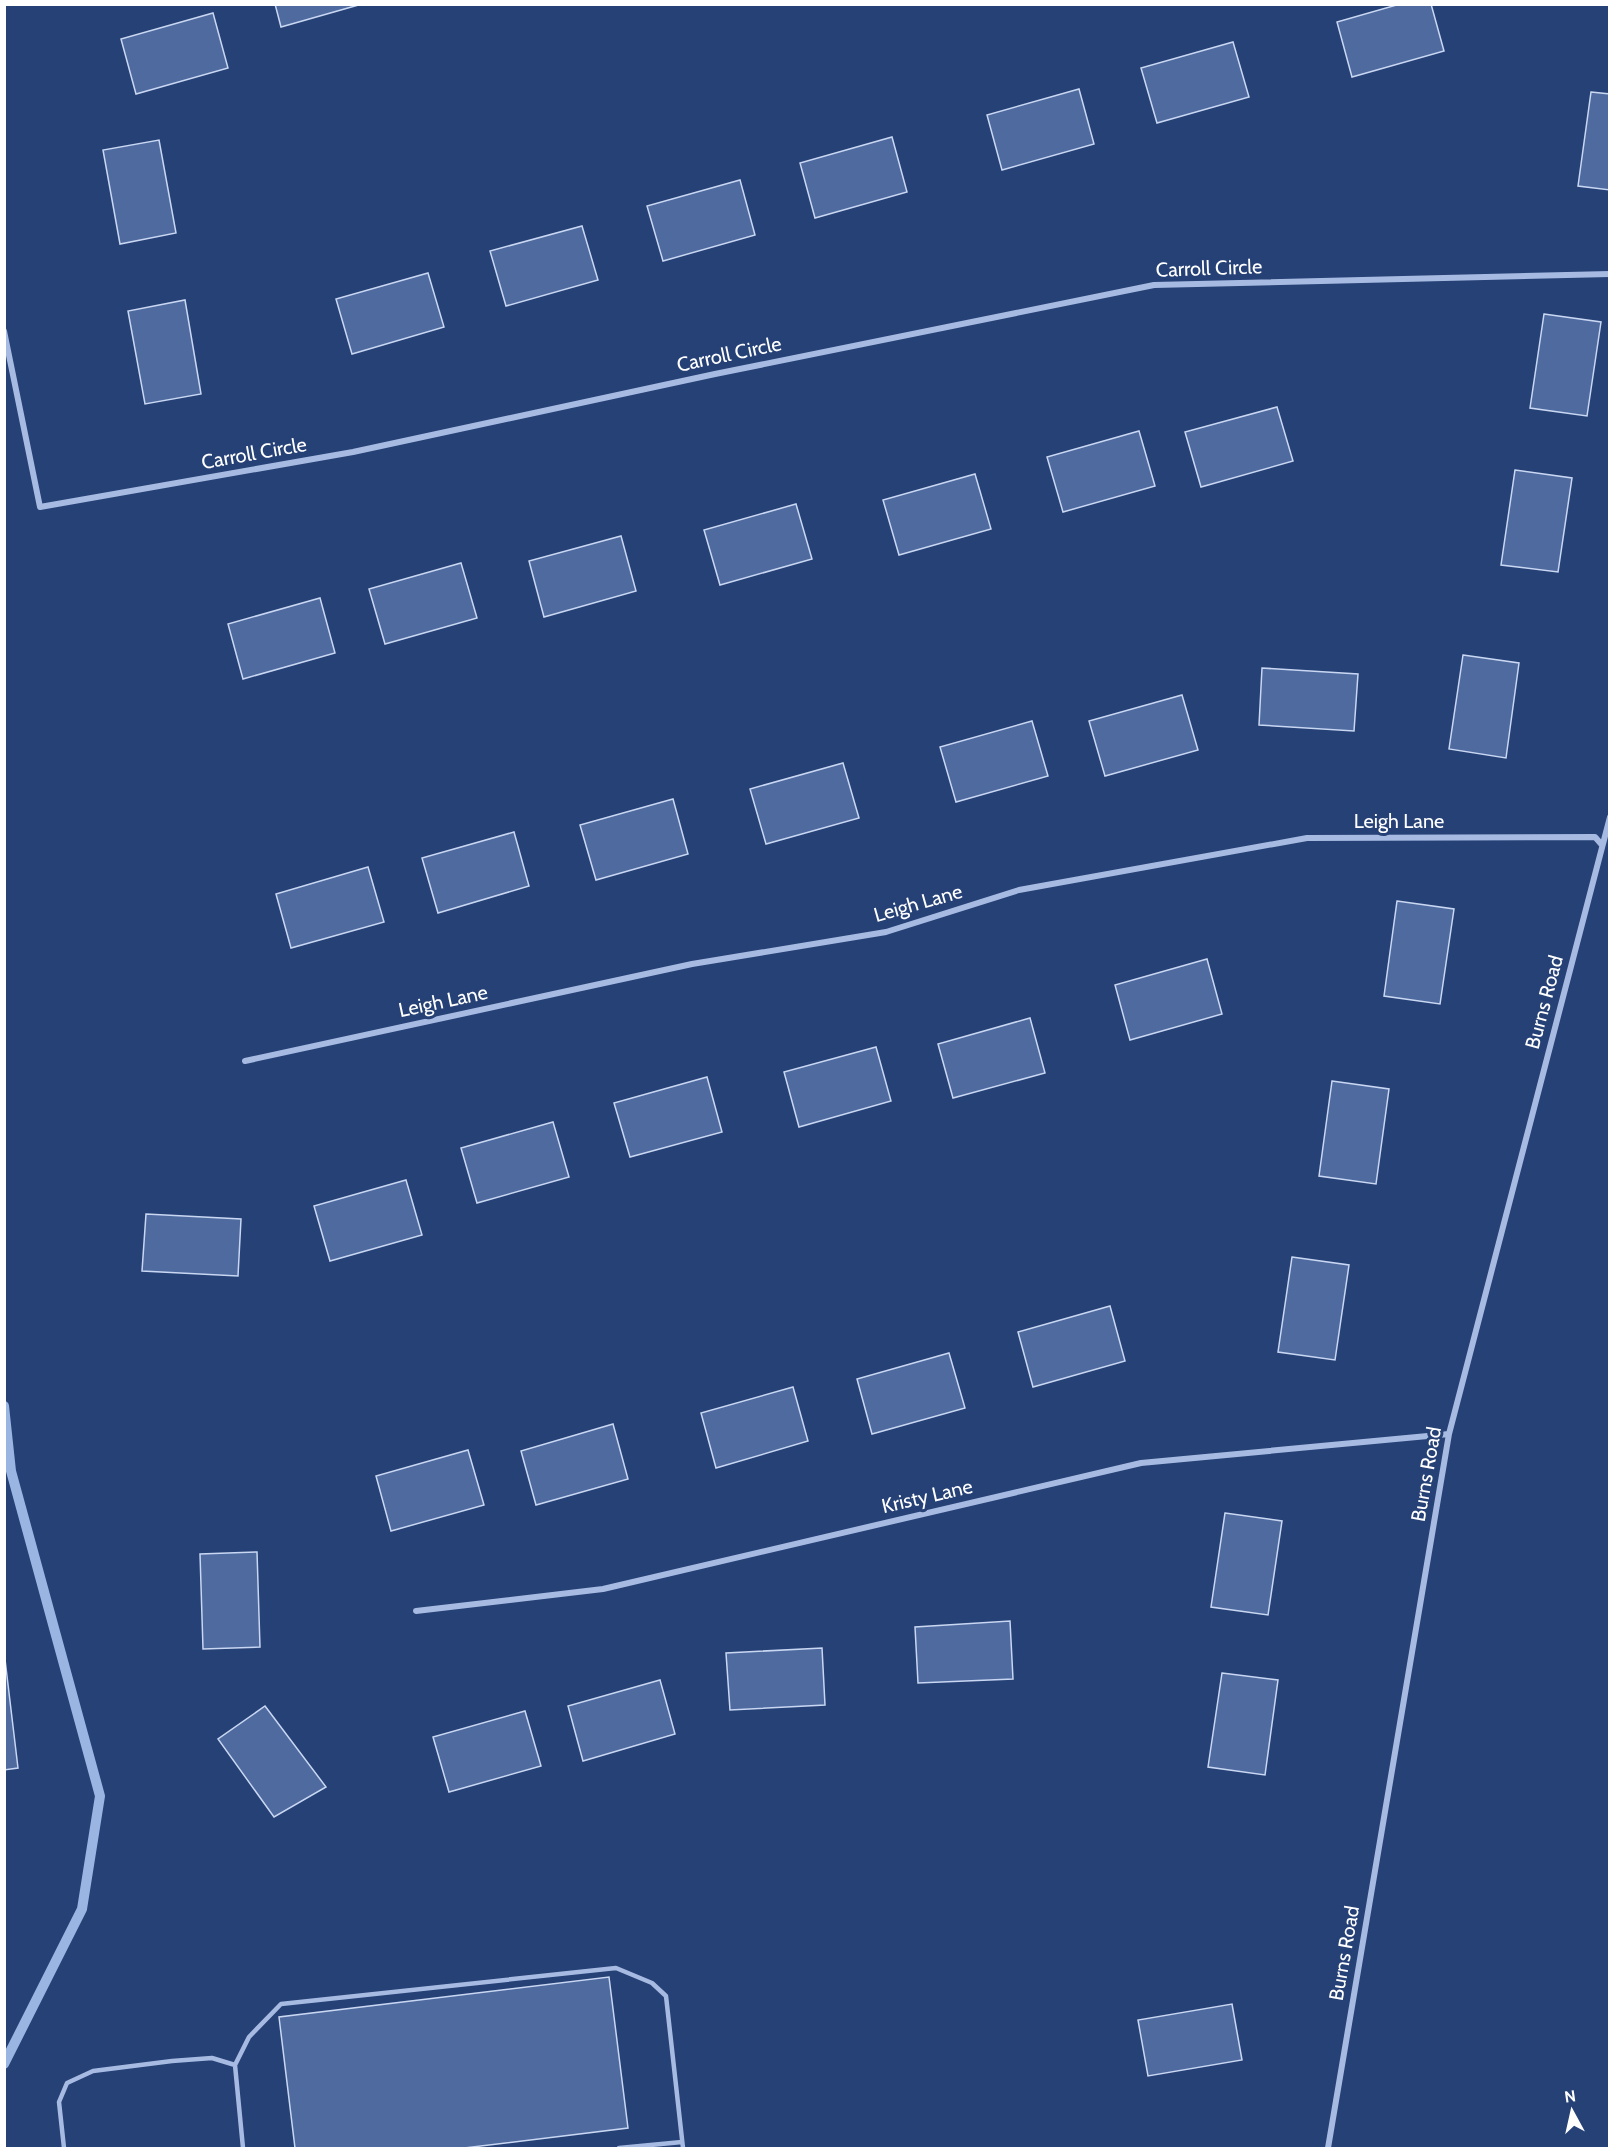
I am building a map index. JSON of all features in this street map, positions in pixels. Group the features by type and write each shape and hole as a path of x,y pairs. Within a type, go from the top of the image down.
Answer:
{"street":[{"name":"Carroll Circle","path":"4,331 40,507 352,452 715,374 1154,285 1610,274"},
{"name":"Burns Road","path":"1328,2148 1449,1434 1610,817"},
{"name":"Leigh Lane","path":"245,1061 692,964 886,932 1019,890 1307,838 1595,837 1602,845"},
{"name":"Kristy Lane","path":"416,1611 603,1589 1141,1463 1449,1434"}],"lane":[{"path":"243,2148 235,2065 249,2037 281,2004 616,1968 652,1983 666,1996 683,2148"},
{"path":"64,2148 59,2102 68,2083 93,2071 172,2061 212,2058 235,2065"},
{"path":"619,2148 682,2142"}],"building":[{"path":"275,4 362,4 281,27"},
{"path":"1400,4 1431,4 1444,51 1352,77 1337,22"},
{"path":"213,13 228,68 136,94 121,39"},
{"path":"1233,42 1249,97 1157,123 1141,68"},
{"path":"1079,89 1094,144 1002,170 987,115"},
{"path":"1591,92 1610,94 1610,190 1578,186"},
{"path":"892,137 907,192 815,218 800,163"},
{"path":"159,140 176,233 120,244 103,150"},
{"path":"740,180 755,235 663,261 647,206"},
{"path":"582,226 598,280 506,306 490,251"},
{"path":"428,273 444,327 352,354 336,299"},
{"path":"185,300 201,394 145,404 128,311"},
{"path":"1544,314 1601,322 1587,416 1530,408"},
{"path":"1277,407 1293,461 1201,487 1185,432"},
{"path":"1139,431 1155,486 1063,512 1047,457"},
{"path":"1515,470 1572,478 1558,572 1501,565"},
{"path":"975,474 991,529 899,555 883,500"},
{"path":"796,504 812,559 720,585 704,530"},
{"path":"621,536 636,591 544,617 529,561"},
{"path":"461,563 477,618 385,644 369,589"},
{"path":"320,598 335,653 243,679 228,624"},
{"path":"1463,655 1519,663 1506,758 1449,749"},
{"path":"1262,668 1358,674 1354,731 1259,725"},
{"path":"1182,695 1198,750 1105,776 1089,721"},
{"path":"1032,721 1048,776 956,802 940,747"},
{"path":"843,763 859,818 766,844 750,789"},
{"path":"673,799 688,854 596,880 580,825"},
{"path":"514,832 529,886 438,913 422,858"},
{"path":"368,867 384,922 291,948 276,894"},
{"path":"1397,901 1454,909 1440,1004 1384,996"},
{"path":"1207,959 1222,1014 1130,1040 1115,985"},
{"path":"1030,1018 1045,1073 953,1098 938,1044"},
{"path":"876,1047 891,1101 799,1127 784,1072"},
{"path":"707,1077 722,1132 630,1157 614,1103"},
{"path":"1332,1081 1389,1089 1376,1184 1319,1176"},
{"path":"553,1122 569,1177 477,1203 461,1148"},
{"path":"406,1180 422,1235 330,1261 314,1206"},
{"path":"146,1214 241,1219 238,1276 142,1271"},
{"path":"1292,1257 1349,1265 1335,1360 1278,1352"},
{"path":"1110,1306 1125,1361 1033,1387 1018,1332"},
{"path":"949,1353 965,1408 872,1434 857,1379"},
{"path":"793,1387 808,1441 716,1468 701,1413"},
{"path":"613,1424 628,1479 536,1505 521,1451"},
{"path":"468,1450 484,1505 391,1531 376,1476"},
{"path":"1225,1513 1282,1521 1268,1615 1211,1607"},
{"path":"257,1552 260,1647 203,1649 200,1554"},
{"path":"1010,1621 1013,1679 918,1683 915,1627"},
{"path":"822,1648 825,1705 730,1710 726,1653"},
{"path":"4,1651 18,1768 4,1770"},
{"path":"1222,1673 1278,1680 1265,1775 1208,1767"},
{"path":"660,1680 675,1734 583,1761 568,1706"},
{"path":"265,1706 326,1787 274,1817 218,1739"},
{"path":"525,1711 541,1766 449,1792 433,1737"},
{"path":"609,1977 628,2128 464,2148 295,2148 279,2017"},
{"path":"1232,2004 1242,2060 1148,2076 1138,2020"}],"waterway":[{"path":"4,1406 11,1471 100,1796 82,1909 4,2064"}]}
